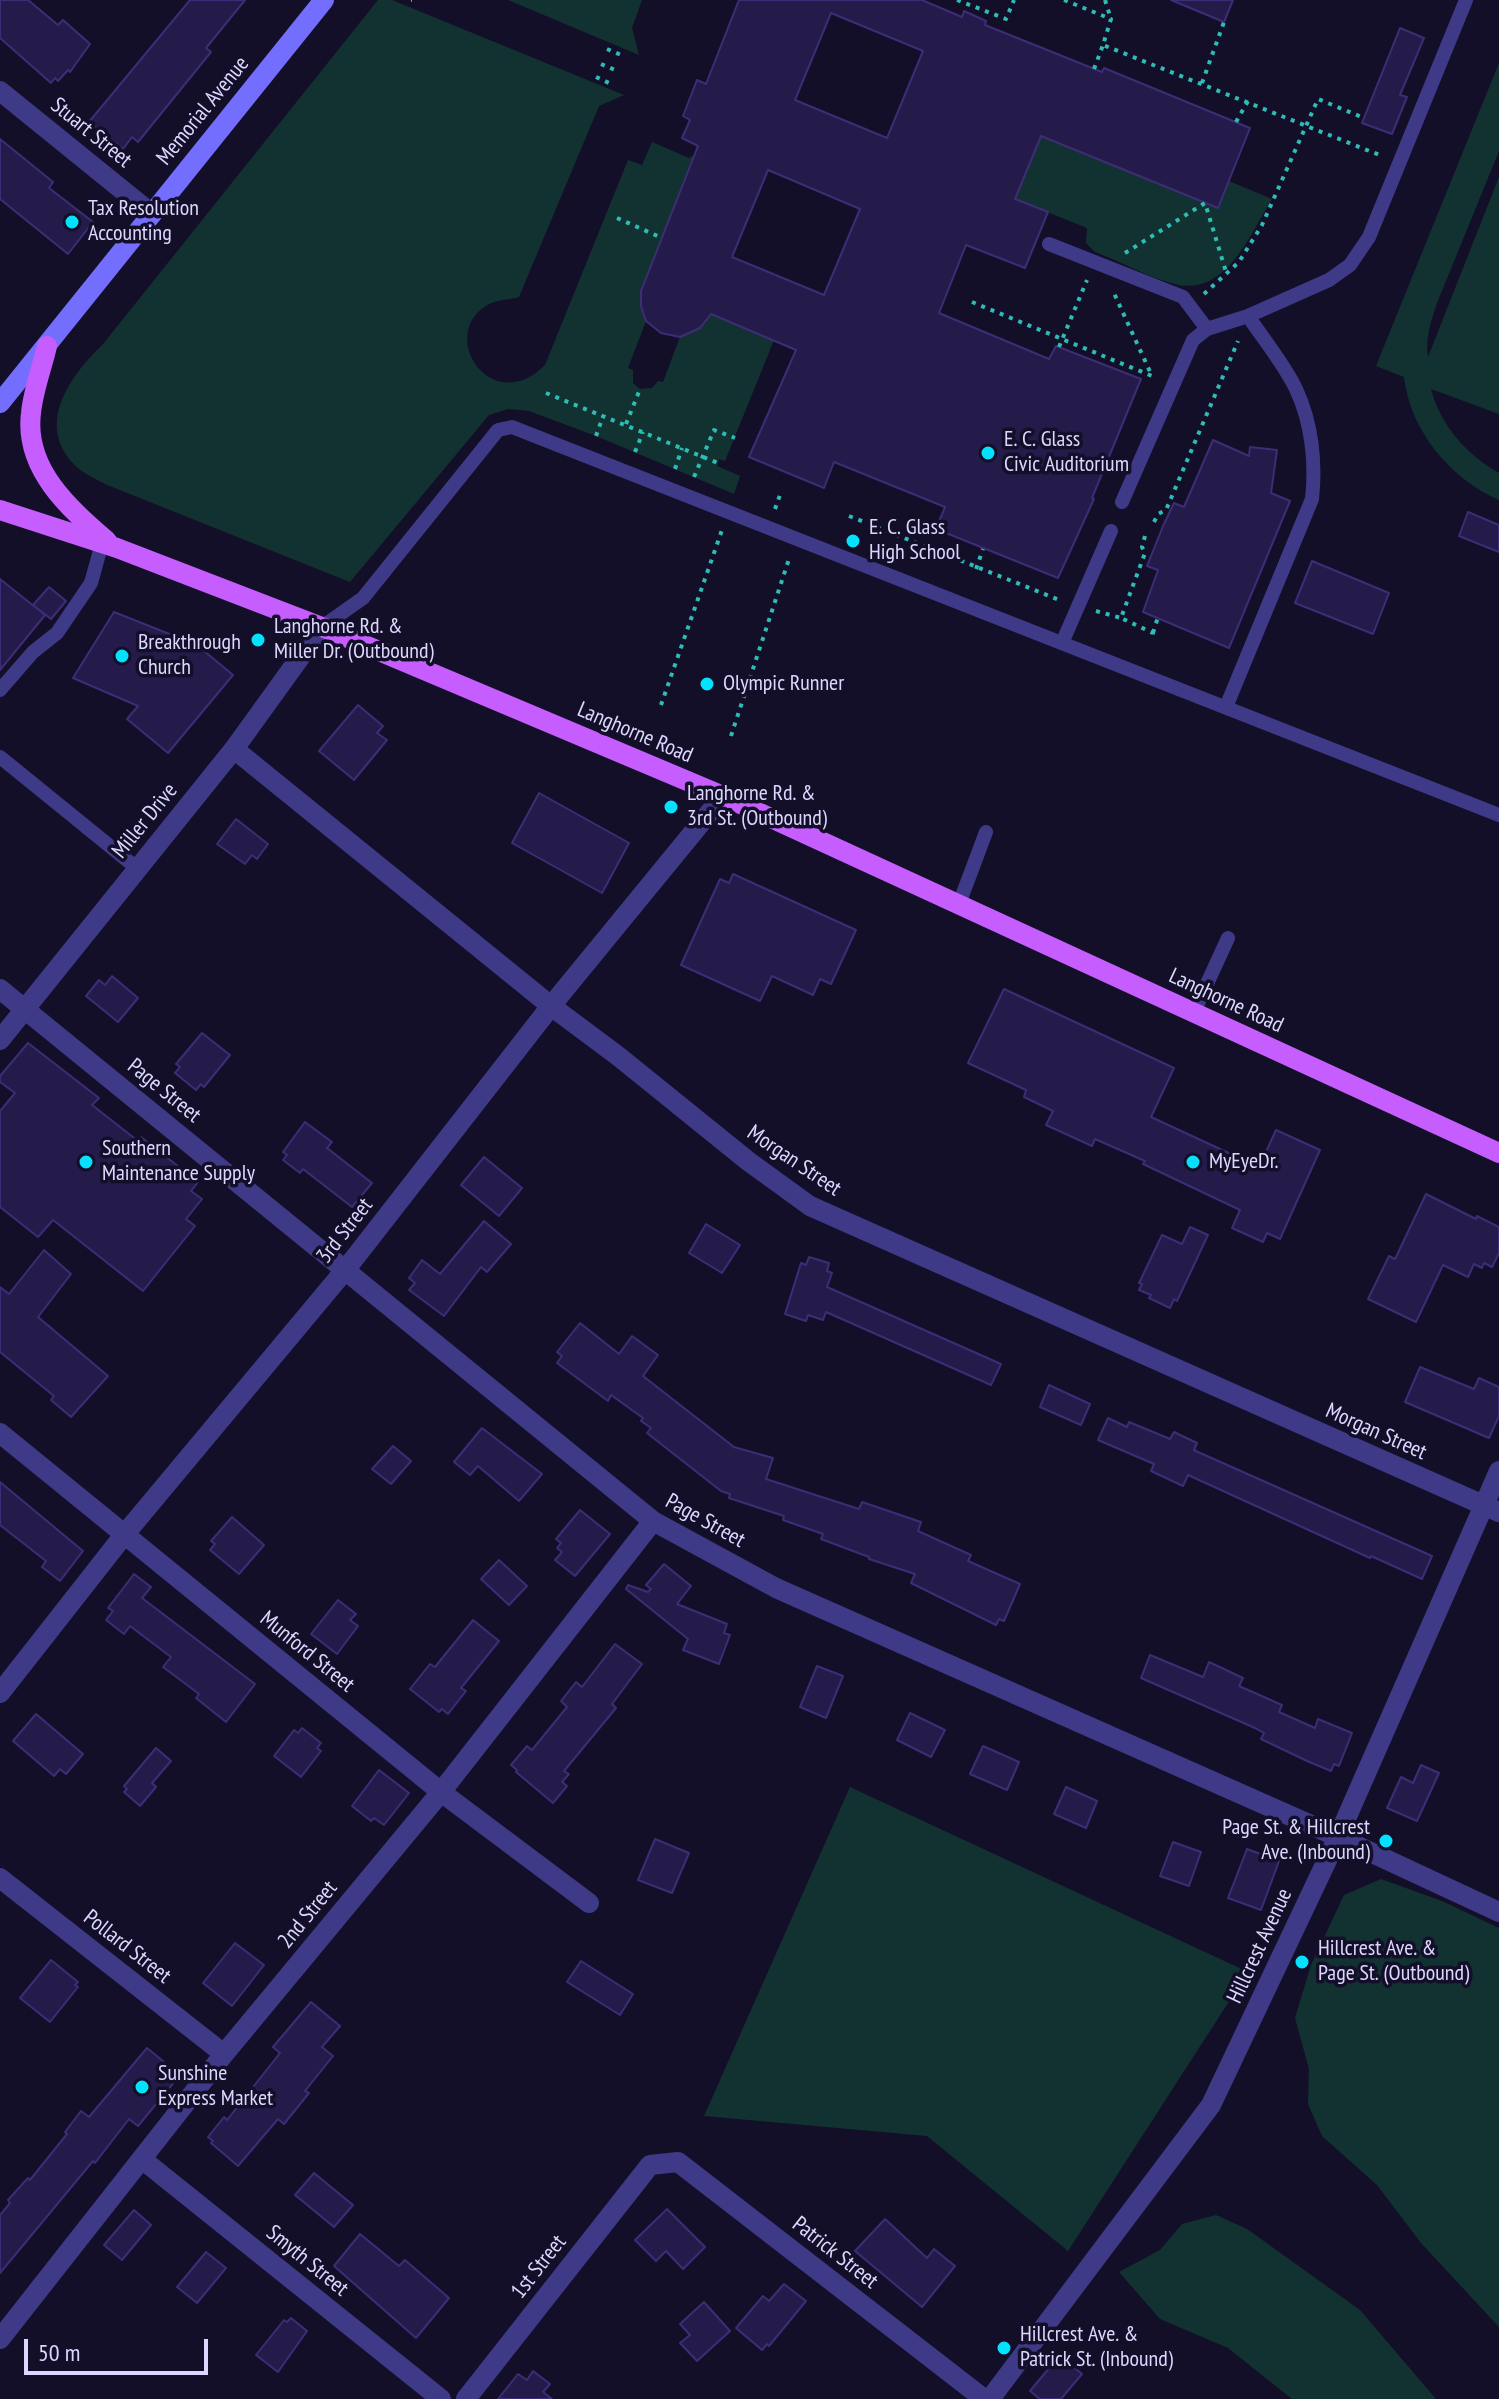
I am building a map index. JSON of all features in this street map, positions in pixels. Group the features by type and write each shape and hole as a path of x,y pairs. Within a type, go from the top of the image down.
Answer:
{"main road":[{"name":"Memorial Avenue","path":"0,403 324,0"},
{"path":"47,346 30,414 32,442 38,464 71,510 109,546"},
{"name":"Langhorne Road","path":"0,510 109,546 322,627 723,796 1499,1153"}],"street":[{"name":"Stuart Street","path":"0,91 152,214"},
{"name":"Miller Drive","path":"0,1040 234,749 322,627"},
{"name":"Morgan Street","path":"234,749 551,1006 810,1206 1491,1508"},
{"name":"3rd Street","path":"0,1693 124,1535 346,1269 551,1006 723,796"},
{"name":"Page Street","path":"0,989 653,1521 776,1588 1338,1837 1499,1912"},
{"name":"Munford Street","path":"0,1433 441,1792 589,1903"},
{"name":"Hillcrest Avenue","path":"990,2399 1211,2105 1491,1508 1499,1471"},
{"name":"2nd Street","path":"4,2326 143,2160 224,2054 441,1792 653,1521"},
{"name":"Pollard Street","path":"0,1878 224,2054"},
{"name":"Smyth Street","path":"143,2160 441,2399"},
{"name":"Patrick Street","path":"650,2165 678,2162 984,2399"},
{"name":"1st Street","path":"466,2399 650,2165"}],"lane":[{"path":"1122,502 1193,340 1207,329 1248,316 1329,280 1350,265 1369,237 1466,0"},
{"path":"1049,244 1102,270 1183,297 1207,329"},
{"path":"1226,707 1312,499 1315,470 1311,438 1297,390 1248,316"},
{"path":"322,627 363,598 498,430 512,427 1499,815"},
{"path":"1062,643 1111,531"},
{"path":"0,690 33,652 57,633 91,583 109,546"},
{"path":"0,757 138,869"},
{"path":"959,904 986,832"},
{"path":"1194,1012 1228,938"}],"path":[{"path":"957,0 1006,19 1014,0"},
{"path":"1064,0 1111,19"},
{"path":"1094,69 1111,19 1105,0"},
{"path":"1202,83 1224,22"},
{"path":"1103,45 1385,157"},
{"path":"607,49 621,55"},
{"path":"601,64 615,70"},
{"path":"596,77 609,83"},
{"path":"1190,306 1239,262 1262,225 1318,99 1364,118"},
{"path":"1236,122 1248,101"},
{"path":"1059,347 1102,270 1205,203 1227,275"},
{"path":"617,218 662,238"},
{"path":"972,302 1152,376 1102,270"},
{"path":"1154,522 1158,514 1166,510 1248,316"},
{"path":"625,425 640,389"},
{"path":"546,393 718,463"},
{"path":"596,436 603,416"},
{"path":"694,477 714,430 735,438"},
{"path":"635,452 643,432"},
{"path":"675,469 682,448"},
{"path":"776,505 781,492"},
{"path":"849,516 1061,601"},
{"path":"661,705 723,526"},
{"path":"1121,618 1145,553 1142,547 1145,536"},
{"path":"976,569 983,549"},
{"path":"731,736 791,552"},
{"path":"1094,611 1121,618 1153,633"},
{"path":"1150,639 1158,617"}],"green space":[{"path":"378,0 392,0 624,95 599,106 519,297 489,304 474,317 468,334 469,351 477,366 490,377 506,382 525,379 545,365 628,160 642,165 652,142 689,158 694,155 641,291 641,306 646,321 628,368 633,370 633,383 640,389 652,388 658,381 663,382 680,337 700,328 711,308 774,340 725,461 719,459 717,466 740,476 734,494 596,436 529,411 508,409 489,415 350,582 105,484 78,468 65,452 58,436 57,419 68,387 78,372"},
{"path":"508,0 642,0 632,28 639,55"},
{"path":"1499,63 1499,151 1437,303 1427,350 1428,357 1499,177 1499,414 1431,389 1441,415 1456,438 1499,473 1499,500 1481,491 1449,466 1424,434 1408,397 1404,377 1376,366"},
{"path":"1053,107 1072,148 1217,208 1229,181 1272,199 1244,246 1221,274 1190,286 1151,276 1095,252 1086,243 1087,228 1015,199"},
{"path":"850,1787 1248,1972 1068,2251 927,2136 704,2116"},
{"path":"1381,1879 1442,1901 1499,1928 1499,2327 1421,2243 1377,2185 1322,2136 1308,2104 1309,2069 1295,2018 1311,1965 1344,1895"},
{"path":"1216,2215 1247,2229 1360,2310 1436,2399 1292,2399 1228,2348 1160,2319 1119,2272 1160,2250 1182,2224"}],"building":[{"path":"0,0 28,0 58,25 63,20 90,44 70,72 68,70 58,81 55,78 51,83 0,38"},
{"path":"190,0 245,0 206,48 211,52 138,142 132,137 123,149 89,122"},
{"path":"739,0 922,0 962,17 964,11 986,21 985,25 1102,72 1104,68 1250,128 1218,208 1041,136 1015,199 1048,212 1025,268 966,245 939,313 1049,359 1056,346 1141,379 1094,499 1058,578 936,529 945,507 834,462 824,488 749,457 796,350 711,314 700,328 680,337 661,333 646,321 641,306 641,291 698,146 682,138 690,120 683,116 697,80 706,84","holes":["831,13 923,51 887,138 795,100","768,170 860,209 824,295 732,257"]},
{"path":"1171,0 1233,0 1224,22"},
{"path":"1400,28 1424,38 1400,95 1407,97 1392,134 1362,123"},
{"path":"0,139 53,182 49,188 93,222 68,254 0,199"},
{"path":"1213,440 1249,456 1250,447 1277,450 1271,493 1290,501 1229,648 1143,612 1158,570 1147,566 1163,526 1174,503 1184,507"},
{"path":"1468,512 1499,525 1499,552 1459,536"},
{"path":"1312,561 1389,593 1373,634 1295,603"},
{"path":"0,579 45,615 0,670"},
{"path":"49,587 66,601 51,619 33,605"},
{"path":"114,612 197,645 233,675 168,753 127,719 138,706 73,678"},
{"path":"358,705 383,726 377,733 387,740 354,780 319,751"},
{"path":"539,793 629,843 602,893 512,843"},
{"path":"236,819 268,844 257,859 252,855 245,864 217,844"},
{"path":"733,874 856,930 831,984 820,979 813,995 772,976 760,1001 681,965 720,879 729,883"},
{"path":"112,976 138,998 118,1022 86,996 99,980 105,985"},
{"path":"1004,989 1174,1068 1151,1117 1259,1167 1276,1130 1320,1150 1280,1239 1267,1233 1263,1242 1232,1228 1240,1210 1095,1139 1092,1146 1046,1125 1053,1111 1024,1097 1026,1090 968,1063"},
{"path":"202,1033 230,1055 204,1087 201,1084 196,1090 175,1073 180,1067 176,1064"},
{"name":"Southern Maintenance Supply","path":"28,1043 99,1098 92,1105 138,1141 141,1137 198,1182 191,1191 202,1199 186,1219 195,1226 143,1291 53,1220 38,1237 0,1207 0,1111 15,1093 0,1082 0,1076"},
{"path":"305,1122 332,1142 327,1148 372,1183 352,1207 303,1169 300,1173 283,1160 287,1155 283,1152"},
{"path":"484,1157 522,1188 499,1216 461,1185"},
{"path":"1426,1194 1499,1227 1499,1253 1492,1267 1484,1263 1482,1268 1474,1264 1468,1277 1443,1265 1416,1322 1368,1299 1389,1256 1395,1259"},
{"path":"484,1221 511,1244 487,1272 481,1267 444,1316 409,1290 415,1283 409,1278 422,1260 440,1274"},
{"path":"706,1224 740,1245 722,1273 689,1253"},
{"path":"1190,1227 1208,1235 1177,1301 1174,1299 1170,1308 1139,1290 1142,1284 1139,1283 1162,1235 1182,1244"},
{"path":"44,1250 71,1274 38,1317 108,1376 71,1417 51,1400 54,1396 0,1352 0,1287 9,1294"},
{"path":"809,1257 829,1263 827,1271 832,1273 827,1287 1001,1364 991,1385 826,1312 823,1320 808,1315 806,1321 785,1314 801,1263 806,1265"},
{"path":"580,1323 619,1354 632,1336 658,1355 643,1376 734,1447 773,1458 766,1479 859,1509 862,1502 921,1522 918,1531 971,1555 968,1561 1020,1584 1004,1621 999,1619 996,1625 911,1583 915,1574 821,1539 823,1534 783,1520 784,1516 729,1498 730,1494 721,1491 647,1433 651,1428 641,1421 643,1418 611,1395 608,1401 557,1363 562,1356 557,1352"},
{"path":"1420,1367 1474,1389 1479,1378 1499,1387 1499,1416 1489,1438 1405,1402"},
{"path":"1049,1385 1090,1404 1081,1425 1040,1407"},
{"path":"1108,1418 1127,1427 1129,1422 1170,1439 1174,1432 1197,1443 1194,1450 1198,1452 1432,1556 1422,1579 1188,1475 1183,1486 1151,1471 1154,1464 1098,1440"},
{"path":"482,1428 542,1474 519,1501 478,1466 470,1475 454,1462"},
{"path":"393,1446 411,1461 391,1484 372,1469"},
{"path":"0,1482 83,1551 60,1581 42,1567 46,1561 0,1525"},
{"path":"580,1510 610,1534 575,1576 555,1560 562,1552 557,1548 561,1543 556,1539"},
{"path":"232,1517 264,1545 239,1574 210,1550 215,1544 211,1541"},
{"path":"499,1560 527,1586 509,1605 481,1579"},
{"path":"664,1564 691,1586 677,1604 727,1624 724,1633 730,1635 719,1664 683,1650 688,1639 626,1589 628,1585 648,1592 651,1589 646,1585"},
{"path":"134,1574 151,1587 142,1598 255,1684 226,1722 196,1698 199,1694 163,1667 171,1657 130,1626 124,1634 106,1620 113,1611 108,1608"},
{"path":"338,1600 356,1614 350,1620 358,1626 337,1654 311,1634"},
{"path":"473,1620 499,1641 461,1688 466,1691 448,1714 442,1709 439,1712 410,1689 430,1664 435,1667"},
{"path":"615,1644 642,1664 612,1704 616,1708 564,1771 569,1774 562,1782 567,1786 553,1803 511,1765 527,1746 532,1750 567,1707 561,1701 576,1682 582,1687"},
{"path":"1150,1655 1203,1677 1209,1662 1243,1678 1239,1686 1282,1705 1279,1712 1315,1728 1318,1719 1352,1733 1339,1766 1334,1764 1331,1771 1307,1761 1261,1739 1264,1733 1255,1728 1141,1678"},
{"path":"817,1666 843,1676 826,1718 800,1707"},
{"path":"910,1713 945,1730 931,1757 897,1740"},
{"path":"36,1714 83,1754 66,1774 60,1769 54,1776 13,1741"},
{"path":"302,1728 321,1743 317,1748 321,1751 301,1777 274,1756 294,1730 298,1733"},
{"path":"983,1746 1019,1762 1007,1790 970,1774"},
{"path":"156,1748 171,1761 152,1783 156,1787 140,1806 124,1792 127,1789 124,1786"},
{"path":"1421,1765 1439,1773 1417,1821 1387,1808 1401,1777 1413,1783"},
{"path":"379,1770 409,1793 384,1825 374,1818 371,1821 352,1806"},
{"path":"1066,1787 1097,1801 1086,1828 1054,1814"},
{"path":"655,1839 689,1853 672,1893 638,1880"},
{"path":"1173,1842 1201,1852 1189,1886 1160,1876"},
{"path":"1247,1849 1279,1861 1261,1910 1228,1898"},
{"path":"235,1943 264,1965 232,2006 203,1983"},
{"path":"51,1960 78,1982 75,1985 78,1987 50,2022 20,1998"},
{"path":"581,1961 633,1994 620,2015 567,1982"},
{"path":"311,2002 340,2026 322,2047 333,2056 284,2124 278,2119 238,2166 208,2137 224,2117 227,2120 280,2053 273,2047"},
{"path":"147,2048 180,2075 138,2126 129,2119 0,2273 0,2215 10,2203 8,2200 28,2178 30,2180 67,2134 65,2132 81,2111 89,2117"},
{"path":"314,2173 353,2205 334,2227 295,2195"},
{"path":"667,2209 705,2247 683,2269 666,2251 656,2261 635,2240"},
{"path":"134,2210 151,2225 122,2260 104,2245"},
{"path":"885,2219 927,2258 934,2249 955,2266 922,2307 855,2251"},
{"path":"360,2234 399,2266 405,2260 449,2298 416,2338 334,2266"},
{"path":"206,2252 226,2268 197,2303 177,2287"},
{"path":"784,2284 806,2301 769,2346 767,2344 762,2350 736,2328 763,2296 769,2301"},
{"path":"704,2302 730,2331 697,2361 680,2343 690,2335 680,2324"},
{"path":"291,2318 307,2331 278,2372 256,2355 284,2320 287,2322"},
{"path":"1060,2355 1082,2374 1061,2399 1040,2399 1030,2391"},
{"path":"533,2371 550,2384 543,2392 552,2399 498,2399 518,2374 527,2380"}],"place":[{"name":"Tax Resolution Accounting","path":"72,222"},
{"name":"E. C. Glass Civic Auditorium","path":"988,453"},
{"name":"E. C. Glass High School","path":"853,541"},
{"name":"Langhorne Rd. & Miller Dr. (Outbound)","path":"258,640"},
{"name":"Breakthrough Church","path":"122,656"},
{"name":"Olympic Runner","path":"707,684"},
{"name":"Langhorne Rd. & 3rd St. (Outbound)","path":"671,807"},
{"name":"Southern Maintenance Supply","path":"86,1162"},
{"name":"MyEyeDr.","path":"1193,1162"},
{"name":"Page St. & Hillcrest Ave. (Inbound)","path":"1386,1841"},
{"name":"Hillcrest Ave. & Page St. (Outbound)","path":"1302,1962"},
{"name":"Sunshine Express Market","path":"142,2087"},
{"name":"Hillcrest Ave. & Patrick St. (Inbound)","path":"1004,2348"}]}
